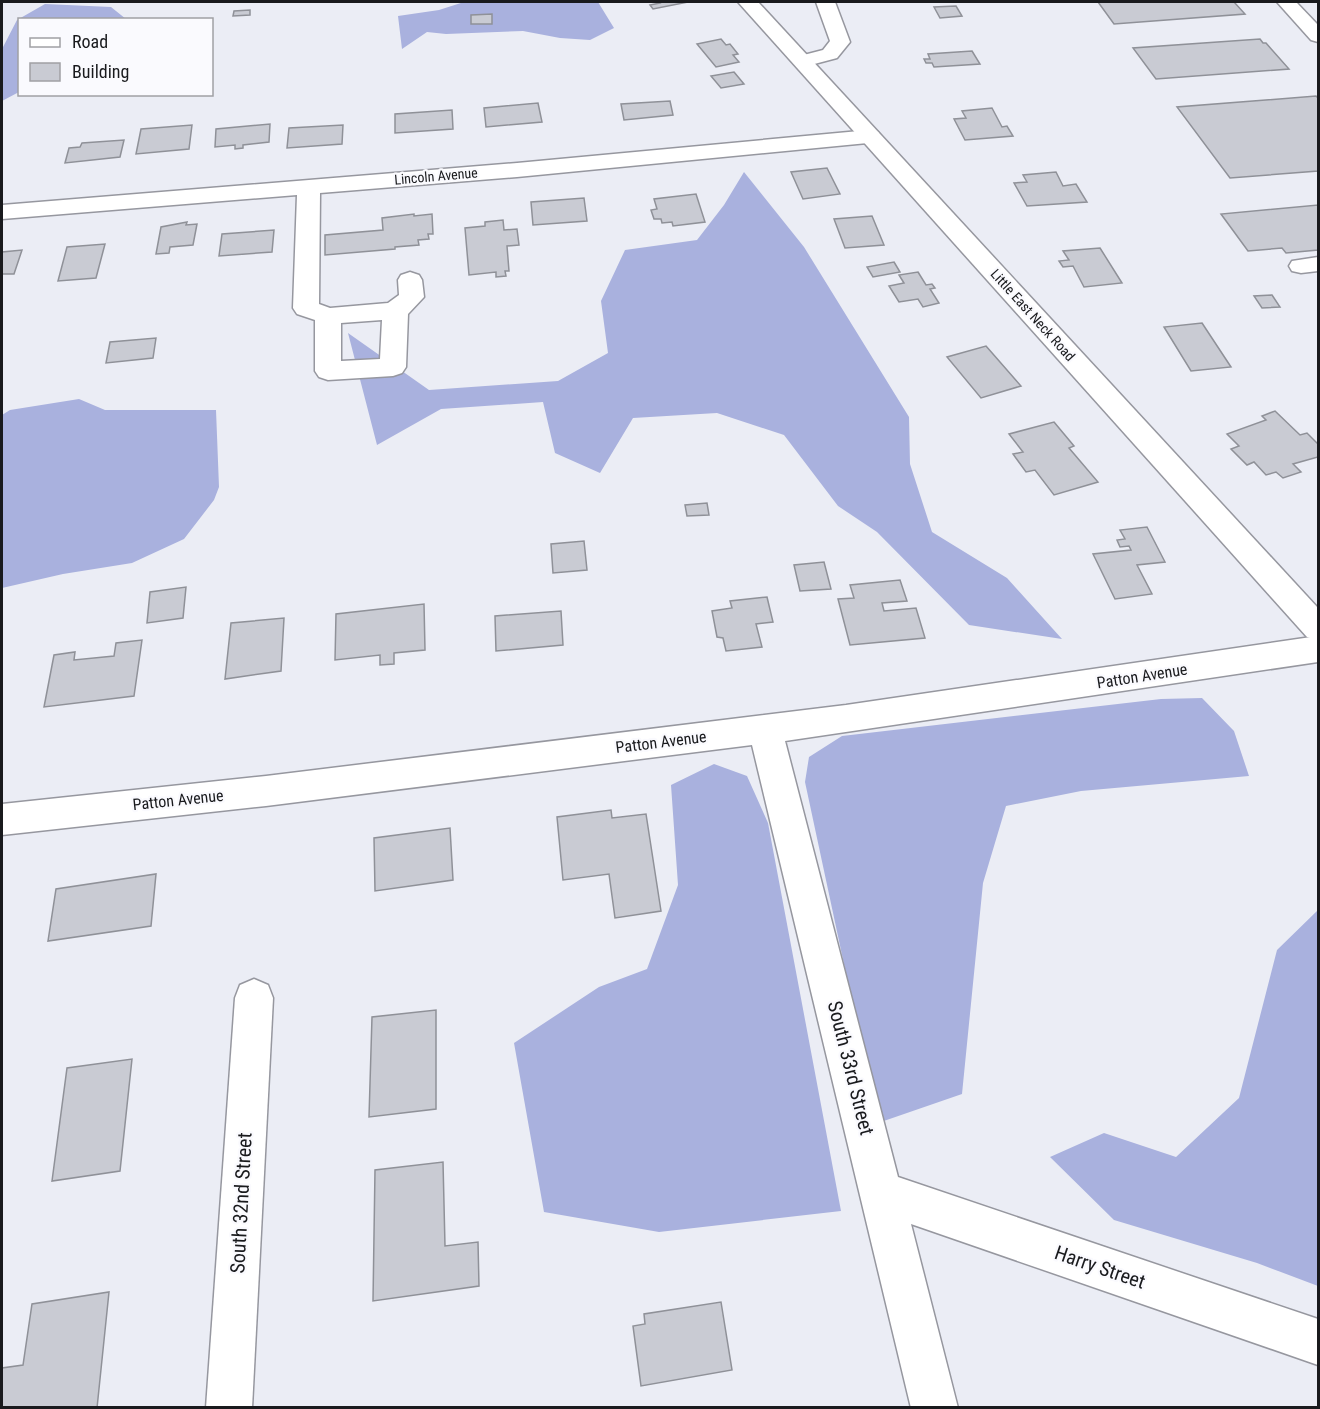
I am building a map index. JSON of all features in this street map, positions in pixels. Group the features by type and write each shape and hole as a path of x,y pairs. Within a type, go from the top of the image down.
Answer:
{"street":[{"name":"Little East Neck Road","path":"748,2 1318,628"},
{"path":"803,62 830,54 840,42 826,2"},
{"path":"1286,2 1318,36"},
{"name":"Lincoln Avenue","path":"2,212 870,137"},
{"path":"309,186 306,308 328,316 395,310 412,297 410,280"},
{"path":"328,316 328,371 393,367 395,310"},
{"name":"Patton Avenue","path":"2,820 266,791 927,709 1318,649"},
{"name":"South 33rd Street","path":"765,729 935,1407"},
{"name":"South 32nd Street","path":"229,1407 254,998"},
{"name":"Harry Street","path":"882,1193 1318,1342"}],"shaded area":[{"path":"464,2 598,2 614,28 590,40 560,38 523,31 446,34 427,32 402,49 398,16 439,10"},
{"path":"45,4 111,7 125,18 20,18"},
{"path":"17,20 18,93 2,101 2,49"},
{"path":"744,172 804,247 909,417 910,464 932,532 1007,578 1062,639 969,625 877,532 838,506 784,435 717,413 633,418 600,473 555,453 543,402 441,409 377,445 348,333 429,390 558,381 608,353 601,301 625,250 697,240 724,205"},
{"path":"79,399 105,410 216,410 219,487 214,500 184,539 132,563 63,574 2,588 2,415 10,410"},
{"path":"1202,698 1234,731 1249,776 1081,791 1006,806 983,883 962,1094 878,1123 805,782 809,757 842,736 1161,699"},
{"path":"714,764 747,776 768,823 841,1211 659,1232 544,1212 514,1043 599,987 647,969 678,885 671,785"},
{"path":"1318,910 1318,1286 1257,1263 1114,1220 1050,1157 1104,1133 1176,1157 1239,1098 1277,950"}],"building":[{"path":"659,2 688,2 653,9 650,5"},
{"path":"1098,2 1234,2 1245,14 1114,24"},
{"path":"956,6 962,16 940,18 934,7"},
{"path":"250,10 250,15 233,16 234,11"},
{"path":"492,14 492,24 471,24 471,15"},
{"path":"721,39 726,45 730,44 738,54 733,55 739,62 716,67 697,44"},
{"path":"1260,39 1289,69 1156,79 1133,48"},
{"path":"972,51 980,64 934,67 932,63 926,63 924,59 930,59 928,54"},
{"path":"734,72 744,84 721,88 711,76"},
{"path":"1316,96 1318,98 1318,171 1230,178 1177,107"},
{"path":"670,101 673,115 624,120 621,104"},
{"path":"538,103 542,122 486,127 484,108"},
{"path":"992,108 1002,127 1007,126 1013,136 965,140 954,119 966,118 962,111"},
{"path":"452,110 453,129 395,133 395,114"},
{"path":"270,124 269,142 243,145 243,148 235,149 235,145 215,147 216,129"},
{"path":"192,125 189,149 136,154 141,129"},
{"path":"343,125 342,144 287,148 289,128"},
{"path":"124,140 120,157 65,163 69,148 80,147 82,143"},
{"path":"827,168 840,194 803,199 791,172"},
{"path":"1056,172 1063,186 1076,184 1087,202 1027,206 1014,183 1027,182 1023,175"},
{"path":"696,194 705,222 673,226 672,222 662,223 661,219 654,219 651,210 657,209 654,199"},
{"path":"584,198 587,221 533,225 531,202"},
{"path":"1318,205 1318,250 1286,253 1282,248 1248,251 1221,214"},
{"path":"414,214 414,216 432,214 433,234 428,234 429,239 418,240 419,245 325,255 325,235 383,230 382,218"},
{"path":"872,216 884,245 845,248 834,219"},
{"path":"503,220 504,230 517,229 519,245 507,246 509,271 505,271 506,276 496,277 496,272 469,275 465,228 485,226 485,222"},
{"path":"187,222 186,225 197,224 193,245 170,247 169,253 156,254 161,227"},
{"path":"274,230 272,252 219,256 222,234"},
{"path":"105,244 96,278 58,281 67,247"},
{"path":"1100,248 1122,283 1084,287 1073,266 1063,267 1059,261 1069,260 1063,251"},
{"path":"22,250 14,274 2,274 2,252"},
{"path":"894,262 900,272 873,277 867,267"},
{"path":"918,272 926,285 932,284 935,288 930,289 939,303 923,307 918,299 899,302 889,286 904,283 899,275"},
{"path":"1272,295 1280,307 1262,308 1254,296"},
{"path":"1202,323 1231,367 1191,371 1164,327"},
{"path":"156,338 153,358 106,363 110,342"},
{"path":"986,346 1021,386 981,398 947,357"},
{"path":"1275,411 1300,435 1307,433 1318,444 1318,457 1293,464 1301,472 1283,478 1276,472 1266,475 1254,462 1247,465 1231,449 1239,446 1227,434 1266,420 1262,416"},
{"path":"1054,422 1074,446 1069,448 1098,482 1054,495 1035,470 1026,472 1013,454 1023,452 1009,434"},
{"path":"707,503 709,515 687,516 685,505"},
{"path":"1147,527 1165,562 1137,565 1152,594 1115,599 1093,554 1131,550 1129,546 1120,547 1117,540 1125,539 1120,530"},
{"path":"584,541 587,570 553,573 551,544"},
{"path":"824,562 831,589 800,591 794,565"},
{"path":"900,580 907,601 882,603 884,611 916,608 925,638 850,645 838,599 854,598 850,585"},
{"path":"186,587 183,618 147,623 150,592"},
{"path":"767,597 773,622 756,624 762,647 726,651 723,638 717,637 712,611 732,608 730,601"},
{"path":"424,604 425,650 394,653 394,664 380,665 380,655 335,660 336,614"},
{"path":"561,611 563,645 496,651 495,616"},
{"path":"284,618 281,671 225,679 231,623"},
{"path":"142,640 134,696 44,707 54,655 75,652 74,660 114,656 116,643"},
{"path":"611,810 612,818 646,814 661,911 615,918 609,874 563,880 557,817"},
{"path":"450,828 453,880 375,891 374,838"},
{"path":"156,874 151,926 48,941 56,889"},
{"path":"436,1010 436,1109 369,1117 372,1017"},
{"path":"132,1059 120,1171 52,1181 67,1068"},
{"path":"443,1162 445,1246 478,1242 479,1286 373,1301 375,1170"},
{"path":"109,1292 97,1408 2,1408 2,1368 23,1365 32,1304"},
{"path":"721,1302 732,1370 641,1386 633,1326 645,1324 644,1314"}]}
